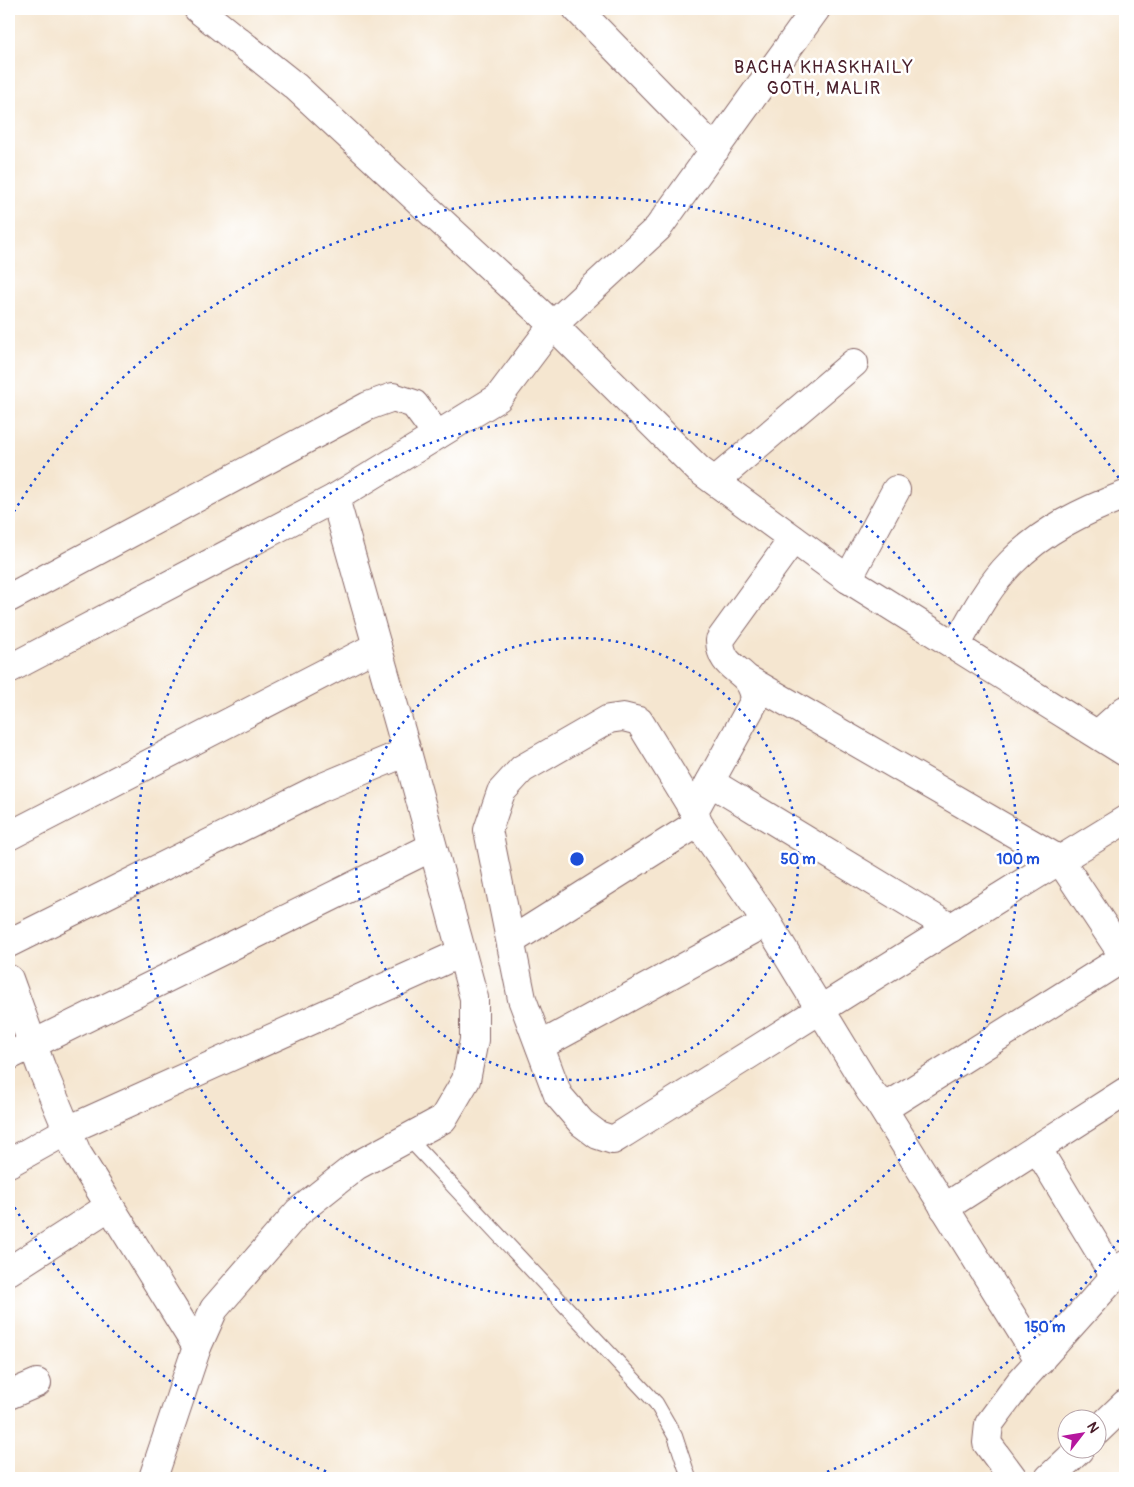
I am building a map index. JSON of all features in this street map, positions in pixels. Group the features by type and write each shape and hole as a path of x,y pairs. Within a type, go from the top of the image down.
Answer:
{"street":[{"path":"577,9 714,150"},
{"path":"9,669 335,498 498,398 554,325 658,228 816,9"},
{"path":"209,12 296,86 554,325 698,469 848,579 1125,752"},
{"path":"715,481 854,363"},
{"path":"9,598 368,406 393,397 414,404 437,435"},
{"path":"848,579 896,490"},
{"path":"956,646 980,604 1010,563 1044,535 1085,510 1125,495"},
{"path":"153,1478 197,1347 214,1309 298,1212 356,1166 443,1119 466,1080 474,1040 474,998 408,752 335,498"},
{"path":"793,539 720,640 721,651 728,663 750,680 1060,860 1125,957 891,1104 878,1101"},
{"path":"9,836 377,646"},
{"path":"511,942 696,817 710,782 755,700 750,680"},
{"path":"1098,734 1125,710"},
{"path":"1040,1361 944,1208 821,1010 767,922 696,817 639,721 623,716 608,719 592,726 522,769 501,792 488,830 522,998 558,1095 582,1123 598,1135 613,1140 821,1010 951,928 1125,820"},
{"path":"9,942 318,789 408,752"},
{"path":"710,782 951,928"},
{"path":"9,1056 432,847"},
{"path":"540,1046 767,922"},
{"path":"9,1163 68,1130 461,953"},
{"path":"9,979 33,1044 78,1153 197,1347"},
{"path":"944,1208 1125,1092"},
{"path":"1013,1478 987,1443 989,1424 1040,1361 1120,1271 1037,1148"},
{"path":"9,1271 110,1206"},
{"path":"9,1395 37,1383"},
{"path":"1106,1422 1125,1404"},
{"path":"1050,1478 1069,1460"}],"lane":[{"path":"408,1138 656,1403 675,1436 689,1478"}],"district":[{"name":"BACHA KHASKHAILY GOTH, MALIR","path":"824,77"}]}
